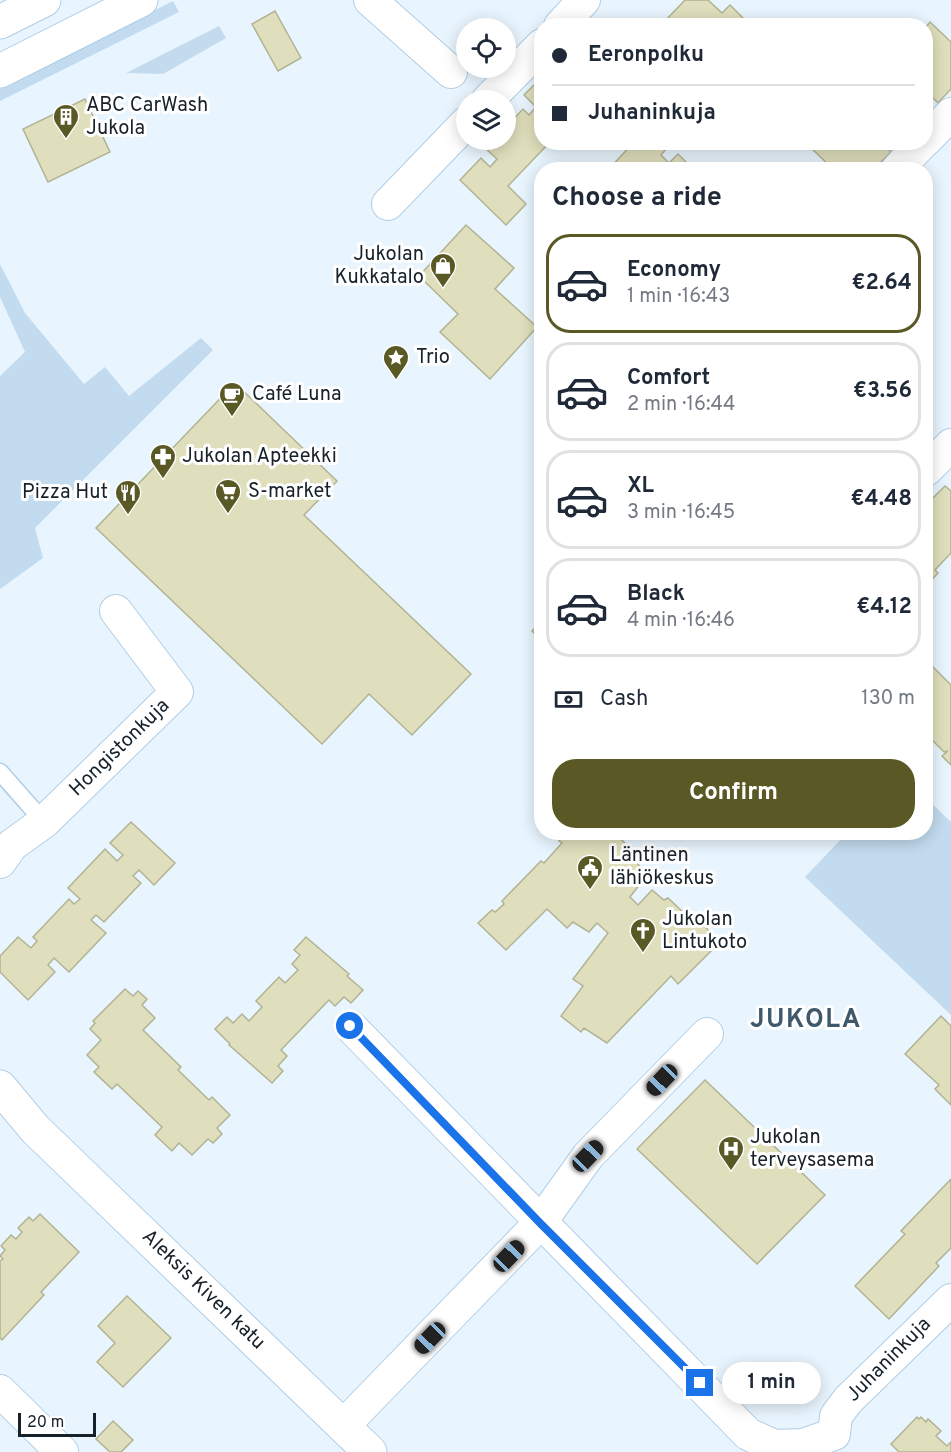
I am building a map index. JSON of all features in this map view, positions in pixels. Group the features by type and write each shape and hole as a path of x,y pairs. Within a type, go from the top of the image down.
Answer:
{"main road":[{"path":"0,22 44,0"},
{"path":"0,71 141,0"},
{"name":"Aleksis Kiven katu","path":"0,1087 35,1129 370,1452"},
{"name":"Aleksis Kiven katu","path":"0,1104 35,1129"}],"street":[{"path":"370,0 451,72"},
{"path":"567,18 584,0"},
{"path":"498,90 534,53"},
{"path":"933,132 951,114"},
{"path":"388,204 456,133"},
{"path":"904,162 916,150"},
{"path":"933,463 951,444"},
{"name":"Hongistonkuja","path":"4,852 44,822 177,692 116,611"},
{"name":"Juhaninkuja","path":"350,1026 748,1434 774,1446 842,1443 836,1416 848,1400 951,1299"},
{"path":"343,1426 540,1223 588,1156 707,1034"},
{"path":"0,1391 62,1452"}],"lane":[{"path":"0,772 44,822"}],"shaded area":[{"path":"173,1 179,12 0,101 0,88"},
{"path":"219,26 226,38 163,74 126,73"},
{"path":"0,264 25,313 84,384 105,367 129,396 201,338 213,350 35,528 43,558 0,589 0,376 25,352 0,297"},
{"path":"933,805 951,822 951,1015 805,877 840,840 933,840"}],"building":[{"path":"685,0 708,0 722,13 730,5 743,18 668,18"},
{"path":"275,11 301,58 278,71 252,24"},
{"path":"933,25 951,42 951,89 938,103 933,98"},
{"path":"534,85 534,105 524,95"},
{"name":"ABC CarWash Jukola","path":"85,99 110,152 48,182 23,129"},
{"path":"523,109 529,115 534,109 534,150 542,150 508,186 526,204 506,225 460,180 481,158 490,167 497,159 487,150 516,150 516,116"},
{"path":"627,150 665,150 661,155 668,162 615,162"},
{"path":"813,150 889,150 891,152 881,162 826,162"},
{"path":"678,154 686,162 670,162"},
{"path":"466,225 514,268 495,289 534,324 534,330 490,379 440,332 458,314 419,276"},
{"path":"235,383 337,481 304,515 471,674 412,735 369,694 322,744 96,528"},
{"path":"945,486 951,491 951,553 935,570 938,573 933,578 933,498"},
{"path":"933,667 951,685 951,765 942,756 948,751 944,752 933,741"},
{"path":"131,822 175,863 154,885 139,870 133,876 141,883 104,922 96,915 91,920 106,933 69,972 54,958 48,965 55,972 28,1000 0,972 0,956 18,937 31,948 37,941 33,937 69,899 74,904 80,899 68,888 105,849 117,861 123,855 110,843"},
{"path":"622,840 642,859 637,863 647,875 630,897 638,905 652,890 664,900 668,898 685,914 688,910 699,919 708,930 715,947 678,984 671,976 607,1043 584,1028 581,1032 561,1016 583,986 573,979 608,933 597,923 589,932 573,922 567,928 547,909 506,950 478,923 492,910 495,912 504,904 502,901 541,861 544,863 562,843 559,841"},
{"path":"306,937 349,974 347,976 363,990 351,1003 344,997 335,1006 329,1000 281,1050 287,1056 278,1066 283,1071 272,1083 229,1045 215,1029 227,1017 233,1023 242,1014 249,1021 262,1007 256,1001 279,977 285,983 298,970 292,964 300,955 294,950"},
{"path":"125,989 133,996 138,991 147,999 142,1005 155,1018 143,1030 181,1067 178,1070 209,1100 212,1097 230,1115 217,1128 222,1134 213,1143 208,1139 192,1155 179,1143 172,1151 155,1135 162,1127 117,1084 112,1089 94,1072 99,1067 87,1055 101,1040 90,1029 95,1023 93,1021"},
{"path":"941,1016 951,1026 951,1105 935,1089 939,1085 905,1054"},
{"name":"Jukolan terveysasema","path":"705,1080 825,1195 757,1264 637,1149"},
{"path":"951,1179 951,1248 936,1263 939,1266 889,1319 855,1286 905,1234 901,1231"},
{"path":"40,1214 79,1252 41,1292 44,1295 2,1340 0,1338 0,1261 3,1259 0,1256 5,1250 1,1246 11,1235 16,1239 22,1232 18,1228 29,1217 33,1221"},
{"path":"127,1296 171,1338 123,1387 97,1362 115,1343 98,1326"},
{"path":"917,1417 919,1419 921,1417 926,1422 928,1419 941,1431 936,1436 947,1446 951,1442 951,1452 899,1452 891,1444"},
{"path":"113,1421 133,1440 121,1452 110,1452 96,1439"}],"place":[{"name":"ABC CarWash Jukola","path":"66,140"},
{"name":"Jukolan Kukkatalo","path":"443,289"},
{"name":"Trio","path":"396,381"},
{"name":"Café Luna","path":"232,418"},
{"name":"Jukolan Apteekki","path":"163,480"},
{"name":"S-market","path":"228,515"},
{"name":"Pizza Hut","path":"128,516"},
{"name":"Läntinen lähiökeskus","path":"590,891"},
{"name":"Jukolan Lintukoto","path":"643,954"},
{"name":"Jukolan terveysasema","path":"731,1172"}],"district":[{"name":"JUKOLA","path":"806,1020"}],"route":[{"path":"350,1026 540,1223 700,1383"}]}
